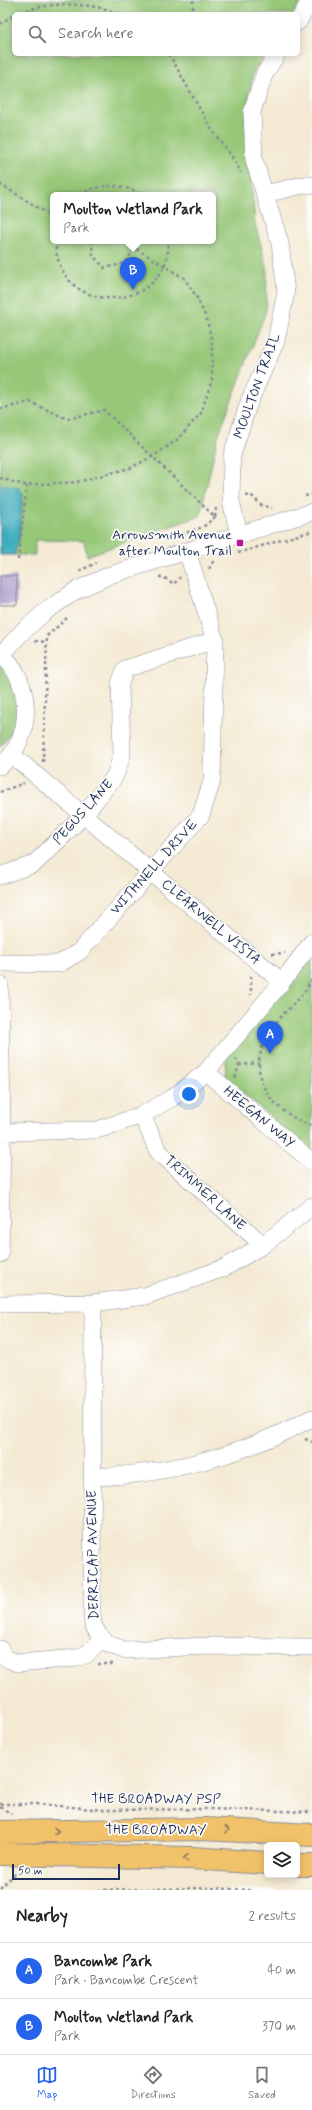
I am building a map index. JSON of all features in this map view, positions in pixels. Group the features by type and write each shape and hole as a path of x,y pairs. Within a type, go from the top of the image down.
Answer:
{"main road":[{"name":"THE BROADWAY","path":"0,1832 204,1829 312,1834"},
{"name":"THE BROADWAY","path":"0,1854 191,1858 264,1863"},
{"path":"300,1864 312,1865"}],"street":[{"path":"300,19 311,0"},
{"name":"MOULTON TRAIL","path":"239,534 223,500 232,455 249,402 276,341 286,292 280,243 254,160 252,112 264,75 276,56"},
{"path":"265,194 303,185 312,185"},
{"path":"6,761 22,733 26,709 21,685 16,674 1,654 23,631 46,611 75,591 110,575 312,512"},
{"name":"WITHNELL DRIVE","path":"0,963 59,964 79,952 150,870 201,815 212,781 215,640 187,551"},
{"name":"PEGUS LANE","path":"0,876 34,864 84,815 115,776 122,755 120,684 125,669 215,640"},
{"name":"CLEARWELL VISTA","path":"6,761 34,773 282,982"},
{"path":"1,1132 98,1130 142,1115 172,1098 206,1072 282,982 312,942"},
{"path":"0,986 0,1254"},
{"name":"HEEGAN WAY","path":"206,1072 312,1162"},
{"name":"TRIMMER LANE","path":"142,1115 158,1151 263,1245"},
{"path":"0,1304 93,1303 145,1296 224,1268 263,1245 312,1206"},
{"name":"DERRICAP AVENUE","path":"93,1303 92,1612 95,1630 108,1644 124,1650 206,1646 312,1647"},
{"path":"92,1477 141,1474 189,1464 257,1443 312,1418"},
{"path":"0,1649 5,1658 18,1663 60,1661 82,1656 103,1639"}],"path":[{"path":"193,0 193,12"},
{"path":"18,12 27,7 52,2 79,2 109,7 118,12"},
{"path":"0,24 12,15"},
{"path":"171,56 210,128 234,160 244,179"},
{"path":"0,184 50,215"},
{"path":"87,192 98,187 116,186 137,192"},
{"path":"55,244 58,260 67,277 82,291 100,298 120,299 138,293 154,281 164,264 167,244"},
{"path":"92,244 93,256 106,268 125,264 135,248 136,244"},
{"path":"0,478 27,485 77,482 130,468 152,457 178,439 201,413 212,380 212,341 207,320 196,296 184,278 164,264 148,258 135,248"},
{"path":"0,409 30,402 67,419 104,410 215,517 223,500 251,495 260,505 272,508 279,506"},
{"path":"18,560 27,485"},
{"path":"299,499 312,494"},
{"path":"234,554 312,531"},
{"path":"208,572 212,561 219,559"},
{"path":"0,792 20,786 44,762 47,636 71,614"},
{"path":"251,999 250,973 244,968 252,957"},
{"path":"312,979 306,991 280,1017 269,1031 259,1058 262,1085 268,1097 295,1120 312,1126"},
{"path":"239,1065 259,1063"},
{"name":"THE BROADWAY PSP","path":"0,1804 39,1804 104,1810 211,1809 312,1812"},
{"path":"98,1890 208,1888 250,1890"}],"green space":[{"path":"0,0 302,0 294,12 12,12 12,56 265,56 253,72 245,118 255,223 267,269 266,311 218,436 200,516 87,556 84,541 35,540 35,555 0,555"},
{"path":"0,665 14,683 18,722 0,747"},
{"path":"312,953 312,1154 225,1077 226,1058"}],"water":[{"path":"0,484 19,488 20,492 23,493 19,539 14,555 0,555"}],"building":[{"path":"0,576 17,576 17,605 0,605"}],"place":[{"name":"Moulton Wetland Park","path":"133,290"},
{"name":"Arrowsmith Avenue after Moulton Trail","path":"240,543"},
{"name":"Bancombe Park","path":"270,1054"}]}
